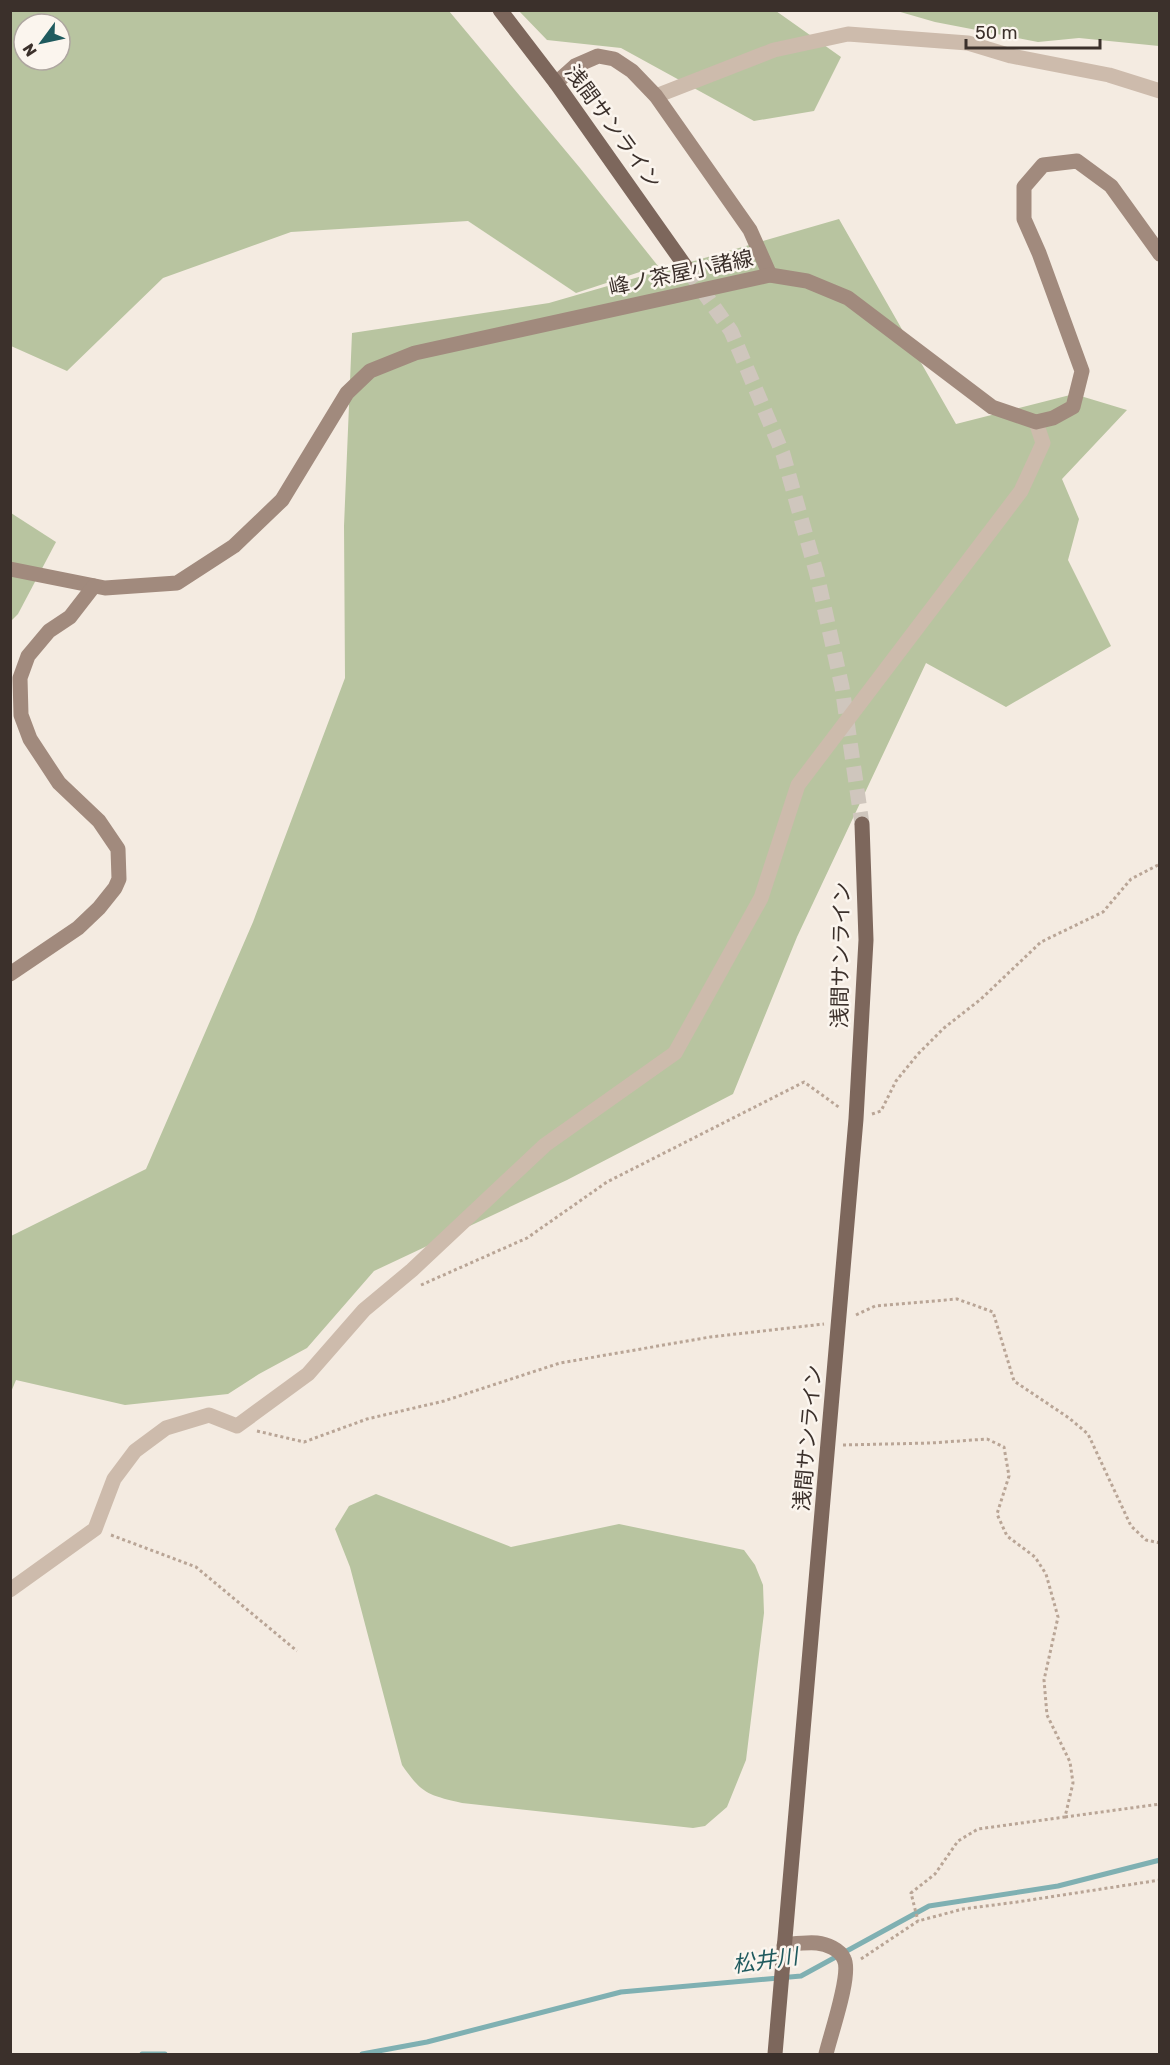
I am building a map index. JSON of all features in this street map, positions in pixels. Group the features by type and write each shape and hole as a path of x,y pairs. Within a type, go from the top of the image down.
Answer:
{"main road":[{"name":"浅間サンライン","path":"500,10 556,83 688,270"},
{"path":"556,83 575,66 598,56 614,59 632,71 656,96 750,230 770,275"},
{"path":"1036,422 1053,418 1073,407 1082,372 1024,219 1024,187 1043,165 1077,160 1111,186 1160,254"},
{"name":"峰ノ茶屋小諸線","path":"10,569 105,588 177,583 234,546 282,500 347,393 370,371 415,353 770,275 807,281 848,298 992,408 1036,422"},
{"path":"10,974 78,928 99,909 119,879 118,849 99,821 59,783 30,739 21,715 20,678 28,657 50,631 70,617 94,586"},
{"name":"浅間サンライン","path":"775,2055 856,1119 866,940 862,824"},
{"path":"784,1945 817,1943 839,1952 845,1959 847,1968 844,1989 826,2055"}],"street":[{"path":"656,96 774,50 848,34 968,44 1011,56 1109,75 1160,91"},
{"path":"10,1590 95,1529 114,1479 135,1451 166,1428 209,1415 237,1426 308,1374 364,1310 412,1270 545,1146 675,1053 761,898 798,785 1021,491 1043,443 1036,422"}],"path":[{"path":"418,1286 527,1238 607,1182 804,1082 856,1119 881,1111 896,1081 918,1053 944,1028 981,999 1041,942 1102,912 1131,879 1160,864"},
{"path":"237,1426 304,1443 367,1419 444,1401 560,1363 710,1337 840,1322 875,1306 957,1299 993,1312 1014,1381 1069,1418 1088,1434 1131,1526 1146,1540 1160,1543"},
{"path":"829,1445 931,1443 987,1439 1004,1448 1009,1476 997,1514 1007,1536 1035,1557 1046,1574 1058,1617 1044,1680 1047,1715 1070,1762 1073,1783 1065,1817"},
{"path":"95,1529 196,1567 297,1651"},
{"path":"918,1921 911,1893 935,1874 958,1841 978,1829 1160,1804"},
{"path":"847,1968 918,1921 963,1908 1160,1880"}],"green space":[{"path":"11,10 449,11 658,266 576,293 468,221 291,232 163,278 67,371 11,346"},
{"path":"519,11 776,11 841,57 814,111 754,121 621,48 547,40"},
{"path":"897,11 1159,11 1159,46 1079,38 1038,42 935,22"},
{"path":"839,219 956,424 1074,394 1127,410 1062,479 1079,519 1068,560 1111,646 1006,707 926,663 797,937 733,1094 567,1180 374,1271 307,1348 228,1394 125,1405 16,1380 11,1392 11,1236 146,1169 253,922 345,678 344,526 352,333 549,303"},
{"path":"11,513 56,542 18,614 11,621"},
{"path":"376,1494 511,1547 619,1524 744,1550 755,1565 763,1585 764,1613 746,1760 727,1807 705,1826 693,1828 462,1803 441,1798 421,1788 402,1765 350,1567 335,1529 349,1506"}],"waterway":[{"name":"松井川","path":"362,2054 427,2042 621,1992 801,1976 929,1906 1058,1886 1160,1860"},
{"name":"松井川","path":"142,2054 165,2054"}],"tunnel":[{"path":"688,270 731,331 783,454 817,575 842,687 862,824"}]}
